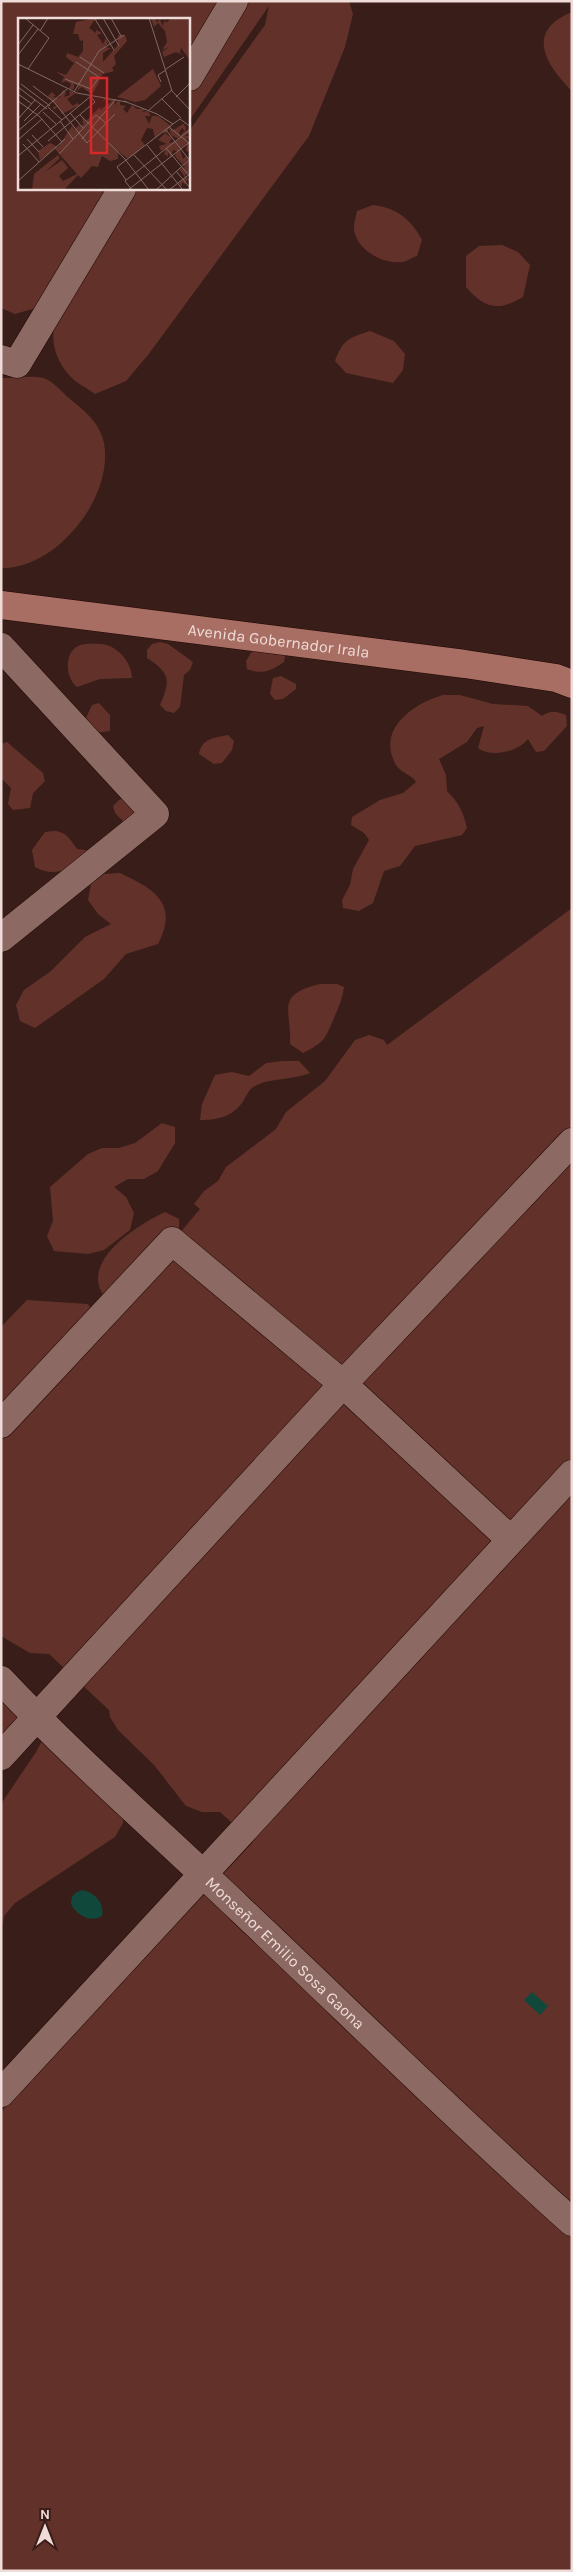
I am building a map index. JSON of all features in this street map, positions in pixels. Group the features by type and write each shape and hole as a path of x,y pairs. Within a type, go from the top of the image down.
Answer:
{"main road":[{"name":"Avenida Gobernador Irala","path":"1,605 465,664 567,680"}],"street":[{"path":"190,74 234,1"},
{"path":"1,359 17,364 121,190"},
{"path":"1,647 154,814 1,938"},
{"path":"1,1756 343,1384 572,1142"},
{"path":"1,1424 172,1241 343,1384 510,1539"},
{"path":"1,2093 572,1474"},
{"name":"Monseñor Emilio Sosa Gaona","path":"1,1680 37,1718 516,2172 572,2222"}],"shaded area":[{"path":"1,1 349,1 353,14 345,47 309,136 148,355 126,381 95,394 72,379 58,358 53,339 56,319 63,300 15,314 1,308"},
{"path":"572,12 572,91 562,81 548,59 544,49 544,38 548,29 557,20"},
{"path":"373,205 396,212 408,220 422,240 417,256 403,262 386,261 364,248 355,234 354,226 357,211"},
{"path":"502,245 518,252 530,265 523,297 506,305 492,306 479,300 466,287 466,256 479,246"},
{"path":"370,331 394,341 405,354 403,370 393,383 346,373 335,361 341,348 348,340"},
{"path":"38,377 54,384 86,413 99,429 104,443 105,464 100,486 90,507 77,526 60,544 42,557 22,565 1,568 1,378"},
{"path":"259,640 286,651 284,662 275,668 262,672 247,669 246,661"},
{"path":"160,642 168,644 193,662 190,670 184,675 180,707 174,713 166,711 160,705 166,689 166,678 160,668 147,658 147,650 152,644"},
{"path":"80,645 108,645 123,656 130,667 132,678 100,679 77,687 70,678 68,660 70,655"},
{"path":"281,676 296,684 296,689 283,699 275,700 270,694 273,678"},
{"path":"443,695 460,695 493,704 528,706 542,716 551,712 559,713 566,715 567,726 544,751 536,752 528,739 518,747 497,753 490,753 478,748 484,726 477,728 467,742 439,759 446,775 447,791 458,804 467,828 462,835 415,846 400,866 384,871 373,903 359,911 343,908 342,900 350,885 353,869 369,840 364,833 351,825 352,817 380,800 403,793 416,782 396,765 391,752 394,730 400,720 409,712 431,699"},
{"path":"99,703 110,715 110,731 94,733 85,720 92,705"},
{"path":"228,735 234,741 232,750 222,763 214,764 199,754 203,745 209,740"},
{"path":"7,742 43,773 45,781 33,793 30,808 13,810 8,804 11,788 1,778 1,744"},
{"path":"144,790 152,790 157,797 127,825 115,813 113,806 119,800"},
{"path":"53,831 64,834 77,849 93,851 73,866 59,871 43,871 35,867 32,850 45,832"},
{"path":"120,873 143,885 160,899 166,918 164,930 158,944 126,954 104,979 35,1028 20,1021 16,1005 24,990 51,971 85,937 111,924 98,914 88,900 91,884 104,874"},
{"path":"572,908 572,2571 1,2571 1,2112 253,1842 220,1812 202,1812 186,1806 154,1765 118,1730 110,1717 109,1710 49,1654 30,1653 1,1636 1,1439 27,1409 1,1427 1,1327 27,1300 88,1304 97,1318 104,1296 98,1283 99,1270 105,1257 115,1245 141,1225 165,1212 179,1219 179,1234 200,1209 194,1204 204,1191 218,1181 226,1167 276,1129 286,1112 325,1081 355,1040 369,1035 384,1040 387,1045"},
{"path":"320,984 337,984 344,987 342,996 326,1035 320,1043 303,1053 290,1044 288,1005 296,993"},
{"path":"299,1061 310,1073 260,1084 248,1092 238,1108 229,1115 200,1120 202,1104 215,1075 232,1072 249,1076 266,1063"},
{"path":"162,1123 175,1127 175,1143 158,1171 144,1179 128,1179 114,1187 126,1197 134,1213 130,1230 104,1250 88,1254 54,1251 47,1236 53,1221 50,1187 88,1154 102,1148 119,1148 135,1143"},
{"path":"1,1681 34,1718 1,1760"},
{"path":"45,1735 124,1789 123,1823 115,1837 15,1903 4,1916 1,1933 1,1804 36,1752"}],"water":[{"path":"82,1890 91,1893 98,1899 102,1907 102,1916 94,1919 85,1917 77,1912 71,1904 72,1896"},
{"path":"532,1992 548,2006 540,2015 524,2000"}]}
